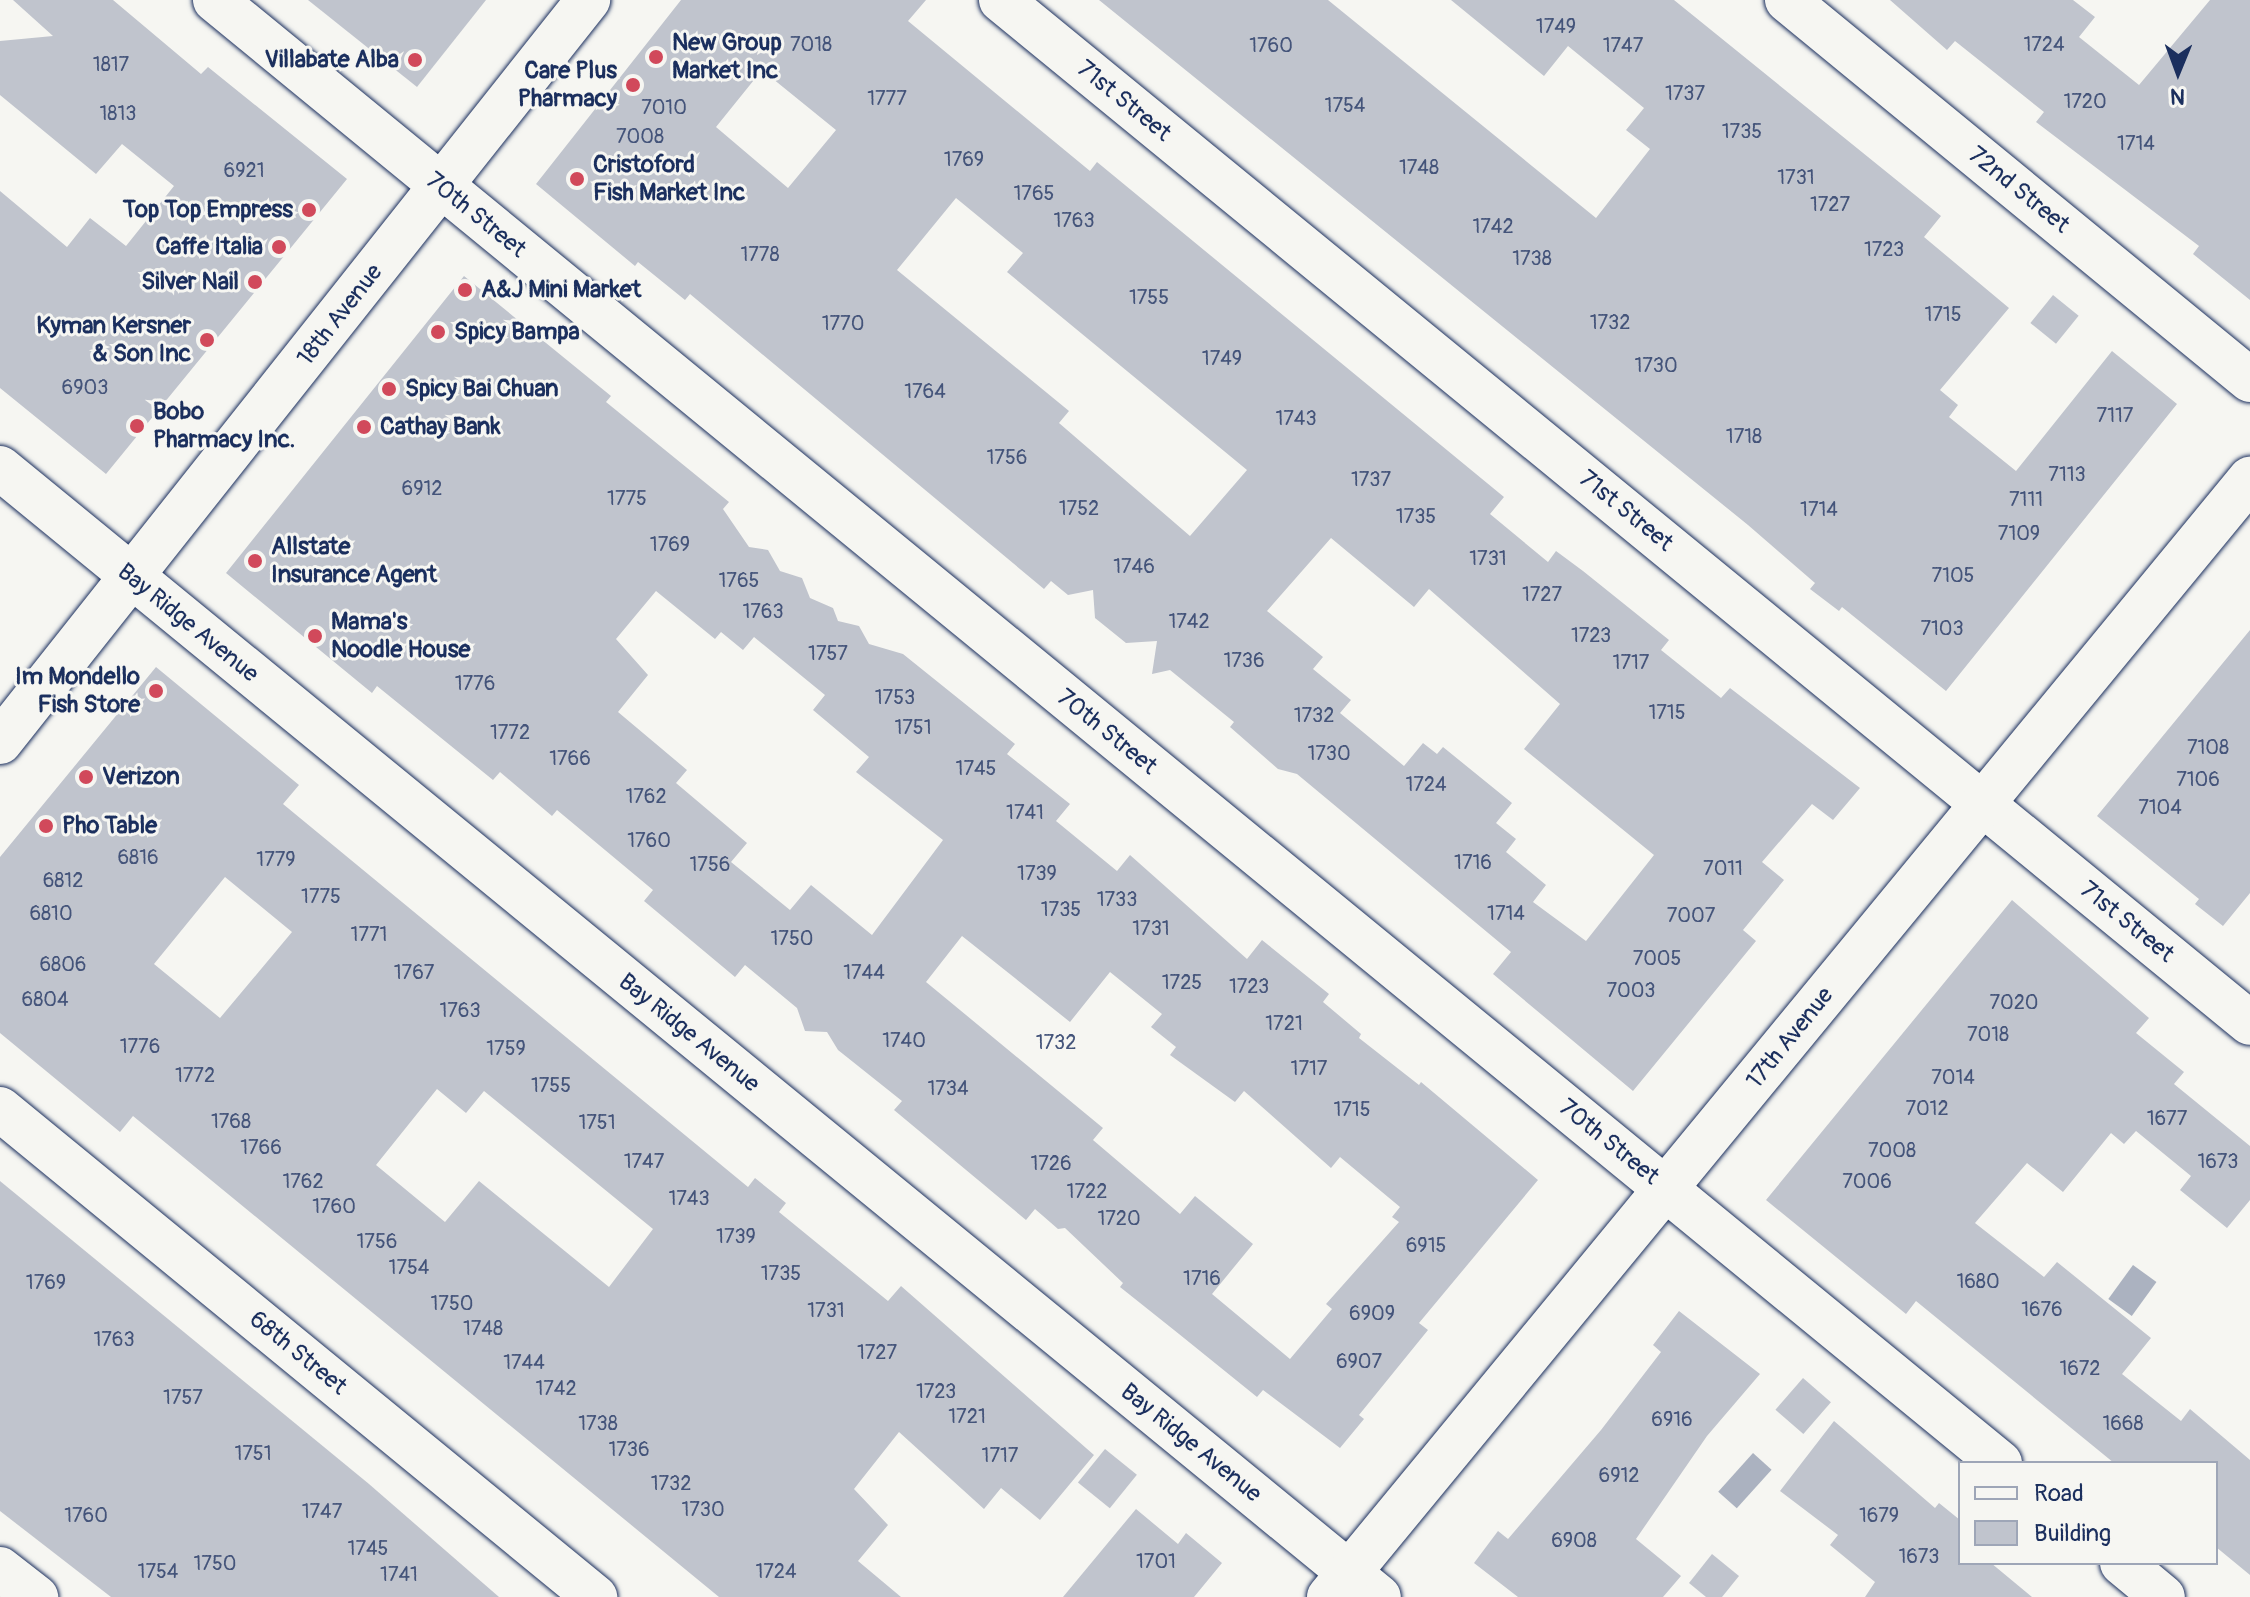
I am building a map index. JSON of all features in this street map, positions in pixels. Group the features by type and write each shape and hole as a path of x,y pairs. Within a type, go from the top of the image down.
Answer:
{"street":[{"name":"70th Street","path":"215,0 1998,1461"},
{"name":"18th Avenue","path":"0,742 588,0"},
{"name":"71st Street","path":"1001,0 2250,1023"},
{"name":"72nd Street","path":"1787,0 2250,380"},
{"name":"Bay Ridge Avenue","path":"0,468 1353,1589"},
{"name":"17th Avenue","path":"1353,1589 1666,1189 2250,479"},
{"name":"68th Street","path":"0,1109 595,1597"},
{"path":"2124,1565 2163,1597"},
{"path":"0,1569 36,1597"}],"shaded area":[{"path":"2133,1265 2156,1282 2132,1316 2108,1299"},
{"path":"1753,1453 1772,1470 1737,1508 1718,1492"}],"building":[{"path":"13,0 113,0 201,74 208,67 347,179 106,474 0,388 0,191 67,247 90,218 126,246 174,186 122,144 96,174 0,95 0,41 53,36"},
{"path":"308,0 486,0 417,87"},
{"path":"681,0 926,0 908,21 1090,171 1097,162 1504,497 1490,514 1548,562 1556,551 1583,571 1669,640 1661,650 1721,698 1730,688 1860,788 1833,820 1812,804 1762,862 1784,880 1743,930 1756,941 1633,1091 1493,974 1511,952 1297,774 1278,769 1230,727 1234,722 1170,670 1152,674 1157,641 1126,643 1095,618 1093,590 1068,595 1051,581 1044,589 690,294 685,300 638,262 635,266 536,184","holes":["762,70 836,130 788,188 716,127","956,198 1023,253 1007,272 1247,470 1190,536 1059,423 1069,411 897,270","1331,538 1414,607 1429,589 1560,704 1524,749 1654,855 1586,941 1533,902 1546,885 1506,852 1516,839 1496,823 1512,803 1443,747 1437,754 1423,743 1404,766 1340,713 1351,700 1313,669 1323,657 1267,611"]},
{"path":"1099,0 1328,0 1596,218 1650,149 1626,130 1644,108 1568,46 1544,76 1451,0 1674,0 1941,216 1924,237 2009,308 1940,390 1958,405 1949,417 2016,471 2112,351 2177,404 1946,691 1842,607 1839,611 1810,589 1815,583 1748,525"},
{"path":"1890,0 2073,0 2095,17 2079,37 2139,85 2210,0 2250,0 2250,300 2193,254 2199,246 2036,122 2044,112 1955,41 1947,50"},
{"path":"464,276 611,396 606,402 729,502 723,509 749,547 768,550 780,571 802,578 810,598 833,608 838,621 859,626 869,644 903,654 1015,744 1007,754 1070,804 1056,821 1117,871 1130,855 1247,959 1262,940 1329,994 1323,1002 1361,1034 1359,1038 1419,1085 1421,1082 1538,1180 1419,1323 1428,1330 1359,1415 1364,1419 1340,1448 1263,1390 1257,1397 1120,1287 1123,1283 1065,1228 1058,1229 1035,1209 1026,1220 894,1110 902,1101 838,1050 827,1032 805,1031 797,1008 745,965 735,977 644,901 653,890 557,810 552,816 500,772 493,780 377,686 372,693 226,573","holes":["656,591 715,639 721,632 743,650 754,637 825,695 813,710 869,757 856,772 943,840 872,935 811,885 790,910 731,862 747,843 676,783 687,770 618,712 648,675 616,639","962,936 1070,1022 1110,972 1162,1014 1151,1027 1176,1047 1170,1055 1235,1102 1244,1091 1331,1168 1340,1157 1400,1207 1392,1217 1399,1222 1326,1304 1332,1309 1290,1359 1212,1294 1253,1244 1195,1196 1180,1214 1093,1140 1103,1128 926,982"]},
{"path":"2053,295 2079,316 2056,344 2030,323"},
{"path":"2250,630 2250,893 2223,926 2195,904 2199,899 2097,816"},
{"path":"156,667 299,785 283,804 748,1187 755,1178 786,1203 779,1212 888,1301 901,1286 1094,1455 1040,1520 1001,1488 984,1509 899,1432 854,1489 888,1525 858,1561 901,1597 719,1597 133,1116 120,1132 0,1033 0,857","holes":["225,877 292,932 220,1018 154,964","437,1089 466,1113 484,1091 653,1229 609,1287 479,1181 445,1222 376,1165"]},
{"path":"2012,900 2149,1018 2136,1033 2184,1072 2174,1084 2250,1146 2250,1200 2227,1228 2180,1190 2191,1176 2136,1131 2124,1144 2111,1133 2063,1192 2027,1163 1975,1223 2044,1277 2057,1262 2151,1338 2122,1374 2181,1421 2190,1409 2250,1460 2250,1575 2218,1549 2218,1461 2112,1461 1916,1301 1906,1314 1766,1200"},
{"path":"0,1181 369,1484 499,1597 111,1597 0,1511"},
{"path":"1679,1311 1760,1374 1707,1436 1636,1539 1681,1576 1663,1597 1518,1597 1474,1563 1498,1531 1508,1539 1601,1430 1661,1352 1653,1345"},
{"path":"1803,1378 1831,1402 1803,1434 1775,1410"},
{"path":"1834,1421 1935,1508 1939,1503 1958,1518 1958,1565 1993,1565 2032,1597 1865,1597 1875,1582 1830,1545 1838,1535 1780,1491"},
{"path":"1105,1449 1137,1475 1110,1508 1078,1482"},
{"path":"1136,1509 1178,1544 1186,1533 1222,1563 1194,1597 1063,1597"},
{"path":"1712,1554 1739,1576 1722,1597 1706,1597 1689,1583"}],"place":[{"name":"New Group Market Inc","path":"656,57"},
{"name":"Villabate Alba","path":"415,60"},
{"name":"Care Plus Pharmacy","path":"633,85"},
{"name":"Cristoford Fish Market Inc","path":"577,179"},
{"name":"Top Top Empress","path":"309,210"},
{"name":"Caffe Italia","path":"279,247"},
{"name":"Silver Nail","path":"255,282"},
{"name":"A&J Mini Market","path":"465,290"},
{"name":"Spicy Bampa","path":"438,332"},
{"name":"Kyman Kersner & Son Inc","path":"207,340"},
{"name":"Spicy Bai Chuan","path":"389,389"},
{"name":"Bobo Pharmacy Inc.","path":"137,426"},
{"name":"Cathay Bank","path":"364,427"},
{"name":"Allstate Insurance Agent","path":"255,561"},
{"name":"Mama's Noodle House","path":"315,636"},
{"name":"Im Mondello Fish Store","path":"156,691"},
{"name":"Verizon","path":"86,777"},
{"name":"Pho Table","path":"46,826"}]}
